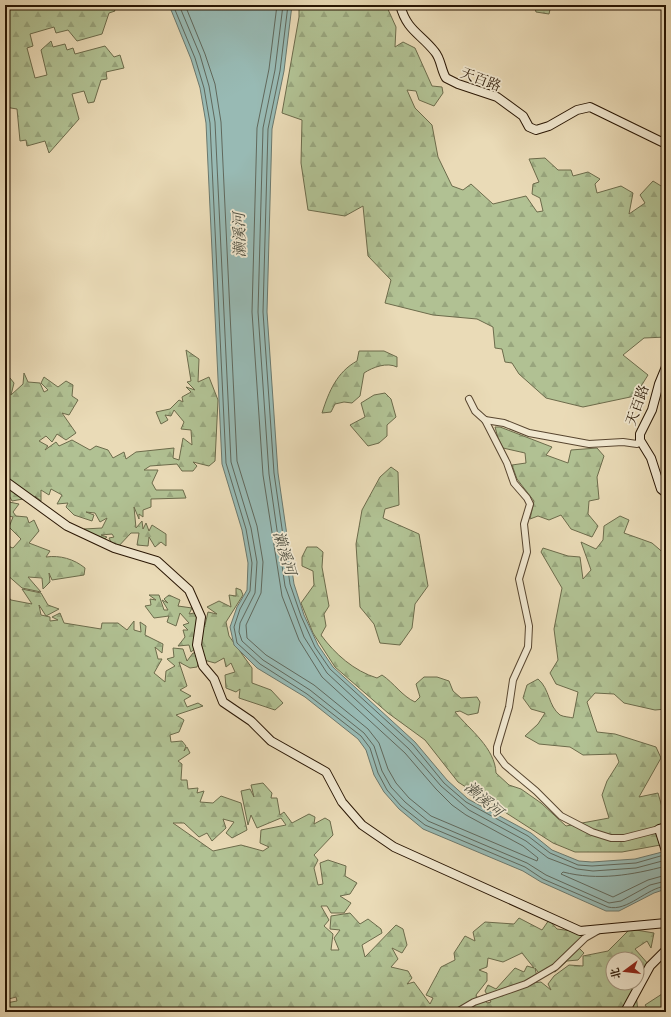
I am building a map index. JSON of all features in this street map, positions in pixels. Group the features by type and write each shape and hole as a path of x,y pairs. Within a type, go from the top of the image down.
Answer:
{"street":[{"name":"天百路","path":"400,5 405,21 436,53 446,78 464,87 497,97 524,116 529,127 536,130 576,110 590,107 666,144"},
{"name":"天百路","path":"666,368 652,410 640,434 640,440 651,458 661,488 666,493"},
{"path":"469,399 475,411 485,420 507,463 514,482 530,504 524,524 527,552 519,579 529,626 528,647 513,680 509,707 497,747 497,754 505,765 536,791 560,816 592,832 611,838 624,838 663,828 665,848"},
{"path":"485,420 504,423 529,434 589,444 623,442 637,444 640,440"},
{"path":"5,481 67,526 114,548 157,561 189,590 201,617 197,645 203,666 214,679 223,702 252,721 271,741 326,772 342,802 362,825 394,847 580,931 666,924"},
{"path":"457,1012 474,1002 526,984 555,967 585,938 599,930"},
{"path":"625,1012 650,966 666,950"}],"green space":[{"path":"5,5 112,5 115,11 109,13 102,34 77,41 68,30 56,33 54,27 30,34 33,46 27,48 35,78 47,75 41,50 51,41 53,47 65,44 67,50 73,48 75,54 105,46 114,57 120,55 124,68 106,72 107,79 101,80 94,102 88,103 84,91 72,94 79,119 49,153 45,141 27,146 26,140 20,141 17,109 5,107"},
{"path":"299,5 386,5 396,27 395,47 403,42 415,48 432,86 442,87 443,93 434,106 419,100 416,91 407,90 415,108 432,125 438,157 452,186 463,190 471,184 493,204 526,196 537,212 543,211 540,198 532,194 533,184 539,182 529,159 545,158 558,170 571,170 573,176 588,172 600,179 595,184 597,193 621,186 633,193 629,214 645,203 640,195 653,181 666,189 666,337 644,338 623,355 648,375 635,396 583,407 546,398 519,374 512,363 505,362 502,349 495,348 493,327 477,319 433,315 385,303 391,280 368,256 363,206 345,216 308,210 301,163 302,120 282,113 299,17"},
{"path":"534,5 551,5 549,14 536,12"},
{"path":"186,350 199,359 198,382 209,377 218,400 215,461 209,466 193,462 197,466 193,471 182,471 177,464 150,466 144,470 158,470 152,483 156,490 183,490 186,498 151,499 151,507 143,510 143,517 139,514 139,519 134,507 136,528 142,521 143,529 146,523 149,531 152,525 166,534 166,546 161,542 155,547 149,537 148,546 137,545 139,533 131,533 115,550 109,538 114,537 112,534 101,535 107,537 99,543 84,529 102,528 107,518 100,522 95,513 86,512 94,515 92,521 74,515 66,507 68,503 57,504 62,495 51,489 49,495 41,490 41,501 35,496 38,500 36,506 23,499 12,501 6,490 11,485 5,484 5,382 7,383 10,378 14,383 11,395 23,384 24,373 28,382 40,383 44,392 48,390 41,383 44,377 58,387 66,381 73,385 72,396 78,400 69,415 62,413 76,433 66,440 57,434 52,442 46,436 39,441 48,446 45,450 56,442 59,446 72,440 90,450 96,446 108,450 113,458 124,452 126,459 136,452 174,448 173,458 179,460 183,438 192,445 191,430 181,429 184,422 174,410 171,416 165,415 168,420 161,424 156,412 170,409 179,400 183,402 182,397 191,392 186,387 195,390 187,382 191,381"},
{"path":"359,351 384,351 397,357 397,367 385,365 364,373 360,396 352,403 344,402 335,404 331,412 322,413 331,390 339,376 350,365 357,361"},
{"path":"385,393 391,399 396,417 387,425 387,436 379,443 368,446 350,425 365,417 361,403 374,395"},
{"path":"495,427 500,427 552,447 546,455 568,463 571,450 597,448 604,456 597,477 599,499 589,501 588,514 598,526 592,537 571,529 561,515 549,520 538,516 530,519 534,501 517,479 512,465 526,463 525,453 503,448"},
{"path":"391,467 398,472 399,505 385,509 383,518 419,534 428,586 415,604 412,628 400,645 380,643 374,624 360,607 356,544 362,510 380,477"},
{"path":"9,502 19,504 13,512 16,516 27,517 29,523 34,520 39,531 29,543 50,551 46,557 62,557 76,562 85,568 84,575 52,580 49,573 50,582 43,589 42,578 28,577 41,592 22,588 5,573 5,545 13,548 21,539 9,527 13,517 5,515 5,510"},
{"path":"620,516 629,520 624,533 652,543 666,555 666,709 655,710 624,703 614,694 595,693 587,702 597,732 615,734 656,747 661,758 639,797 658,793 662,807 666,809 666,844 622,852 575,852 553,843 458,782 425,740 388,713 335,667 313,633 301,603 314,585 313,571 302,566 302,557 307,547 317,547 323,552 322,567 329,606 324,614 326,626 321,635 332,649 361,671 377,678 382,675 415,702 420,697 416,684 424,677 437,677 449,681 453,691 461,698 477,697 480,702 478,713 468,715 460,711 455,712 487,747 495,764 496,773 509,785 521,789 541,803 566,826 609,818 602,795 607,781 619,762 616,754 583,755 570,747 539,744 525,736 538,724 545,713 531,709 523,698 527,685 538,679 545,688 556,711 562,716 573,718 578,692 556,684 550,673 558,660 554,629 562,588 541,552 543,548 568,556 580,557 583,579 591,570 581,542 596,549 603,540 604,526"},
{"path":"5,581 9,583 5,593"},
{"path":"236,588 241,590 243,595 226,622 229,636 252,668 252,683 271,690 283,703 275,710 239,698 240,689 236,692 226,688 225,675 235,672 231,663 226,667 224,658 215,663 200,659 197,667 190,668 179,662 187,686 180,690 191,696 184,700 187,707 198,703 203,706 176,715 184,720 179,732 170,735 171,742 182,741 186,746 184,751 187,747 190,753 178,761 182,764 181,780 187,780 188,789 198,788 197,793 204,791 200,802 213,803 221,796 241,803 247,830 232,838 226,833 234,822 223,819 226,828 212,841 207,833 199,837 184,823 173,823 213,851 241,845 263,851 269,847 260,843 261,830 286,825 281,818 257,828 251,815 248,825 241,791 250,789 254,797 251,785 263,783 272,793 271,798 277,798 280,815 284,812 292,823 309,814 315,817 314,824 325,818 330,821 333,835 314,855 318,860 314,868 318,885 323,884 320,863 328,860 346,866 345,876 357,883 350,894 340,896 351,903 344,913 331,913 327,906 321,906 329,920 324,926 333,934 331,950 339,950 334,938 340,930 330,929 331,916 350,913 360,924 368,919 381,929 382,933 362,945 365,957 396,925 403,929 407,945 402,953 392,948 398,959 391,967 408,971 412,978 407,984 414,982 430,1004 433,998 426,995 441,967 455,960 454,953 465,936 475,941 473,932 485,922 514,924 519,918 542,930 549,920 557,929 587,933 588,939 575,944 584,953 578,960 567,961 555,972 546,968 541,976 535,968 537,977 531,983 541,982 551,990 548,984 554,976 569,965 583,966 583,956 605,952 605,991 636,991 638,1012 8,1012 6,1003 17,1001 16,997 5,1000 5,593 11,600 32,604 22,589 41,593 48,605 59,609 46,616 39,605 41,615 50,617 50,621 58,620 52,617 60,613 64,623 101,629 102,623 118,623 127,630 134,621 134,630 141,632 140,622 146,626 145,635 163,644 162,653 155,647 158,659 162,659 154,673 165,682 166,671 175,666 167,659 174,657 173,648 183,649 187,661 193,653 202,653 197,647 191,652 189,645 178,646 185,637 183,630 188,630 183,625 189,623 180,613 176,626 167,622 169,616 154,618 145,606 151,605 150,599 156,600 149,595 159,595 164,610 168,610 162,600 168,603 164,599 169,595 180,600 178,606 192,608 189,614 199,612 196,629 205,625 208,612 217,614 207,607 219,601 231,607 229,595 236,596","holes":["522,953 534,968 527,966 524,972 515,968 496,989 488,985 485,991 491,1002 487,1003 483,995 478,999 476,995 487,981 487,973 479,970 487,967 488,958 503,962"]},
{"path":"630,929 654,933 651,948 647,941 635,949 637,951 608,951"},
{"path":"645,960 649,965 645,971"},
{"path":"662,994 666,1003 666,1012 650,1012 645,1005"}],"water":[{"name":"濑溪河","path":"169,5 292,5 284,71 272,129 267,312 278,473 294,584 304,615 318,645 333,667 415,742 447,780 468,799 531,833 552,850 579,861 592,862 635,859 666,851 666,889 654,893 619,911 606,911 541,882 523,871 423,829 399,809 384,792 374,775 366,750 358,739 305,697 257,668 234,645 230,627 237,607 247,590 248,563 242,530 222,464 206,123 200,88 191,59"}]}
